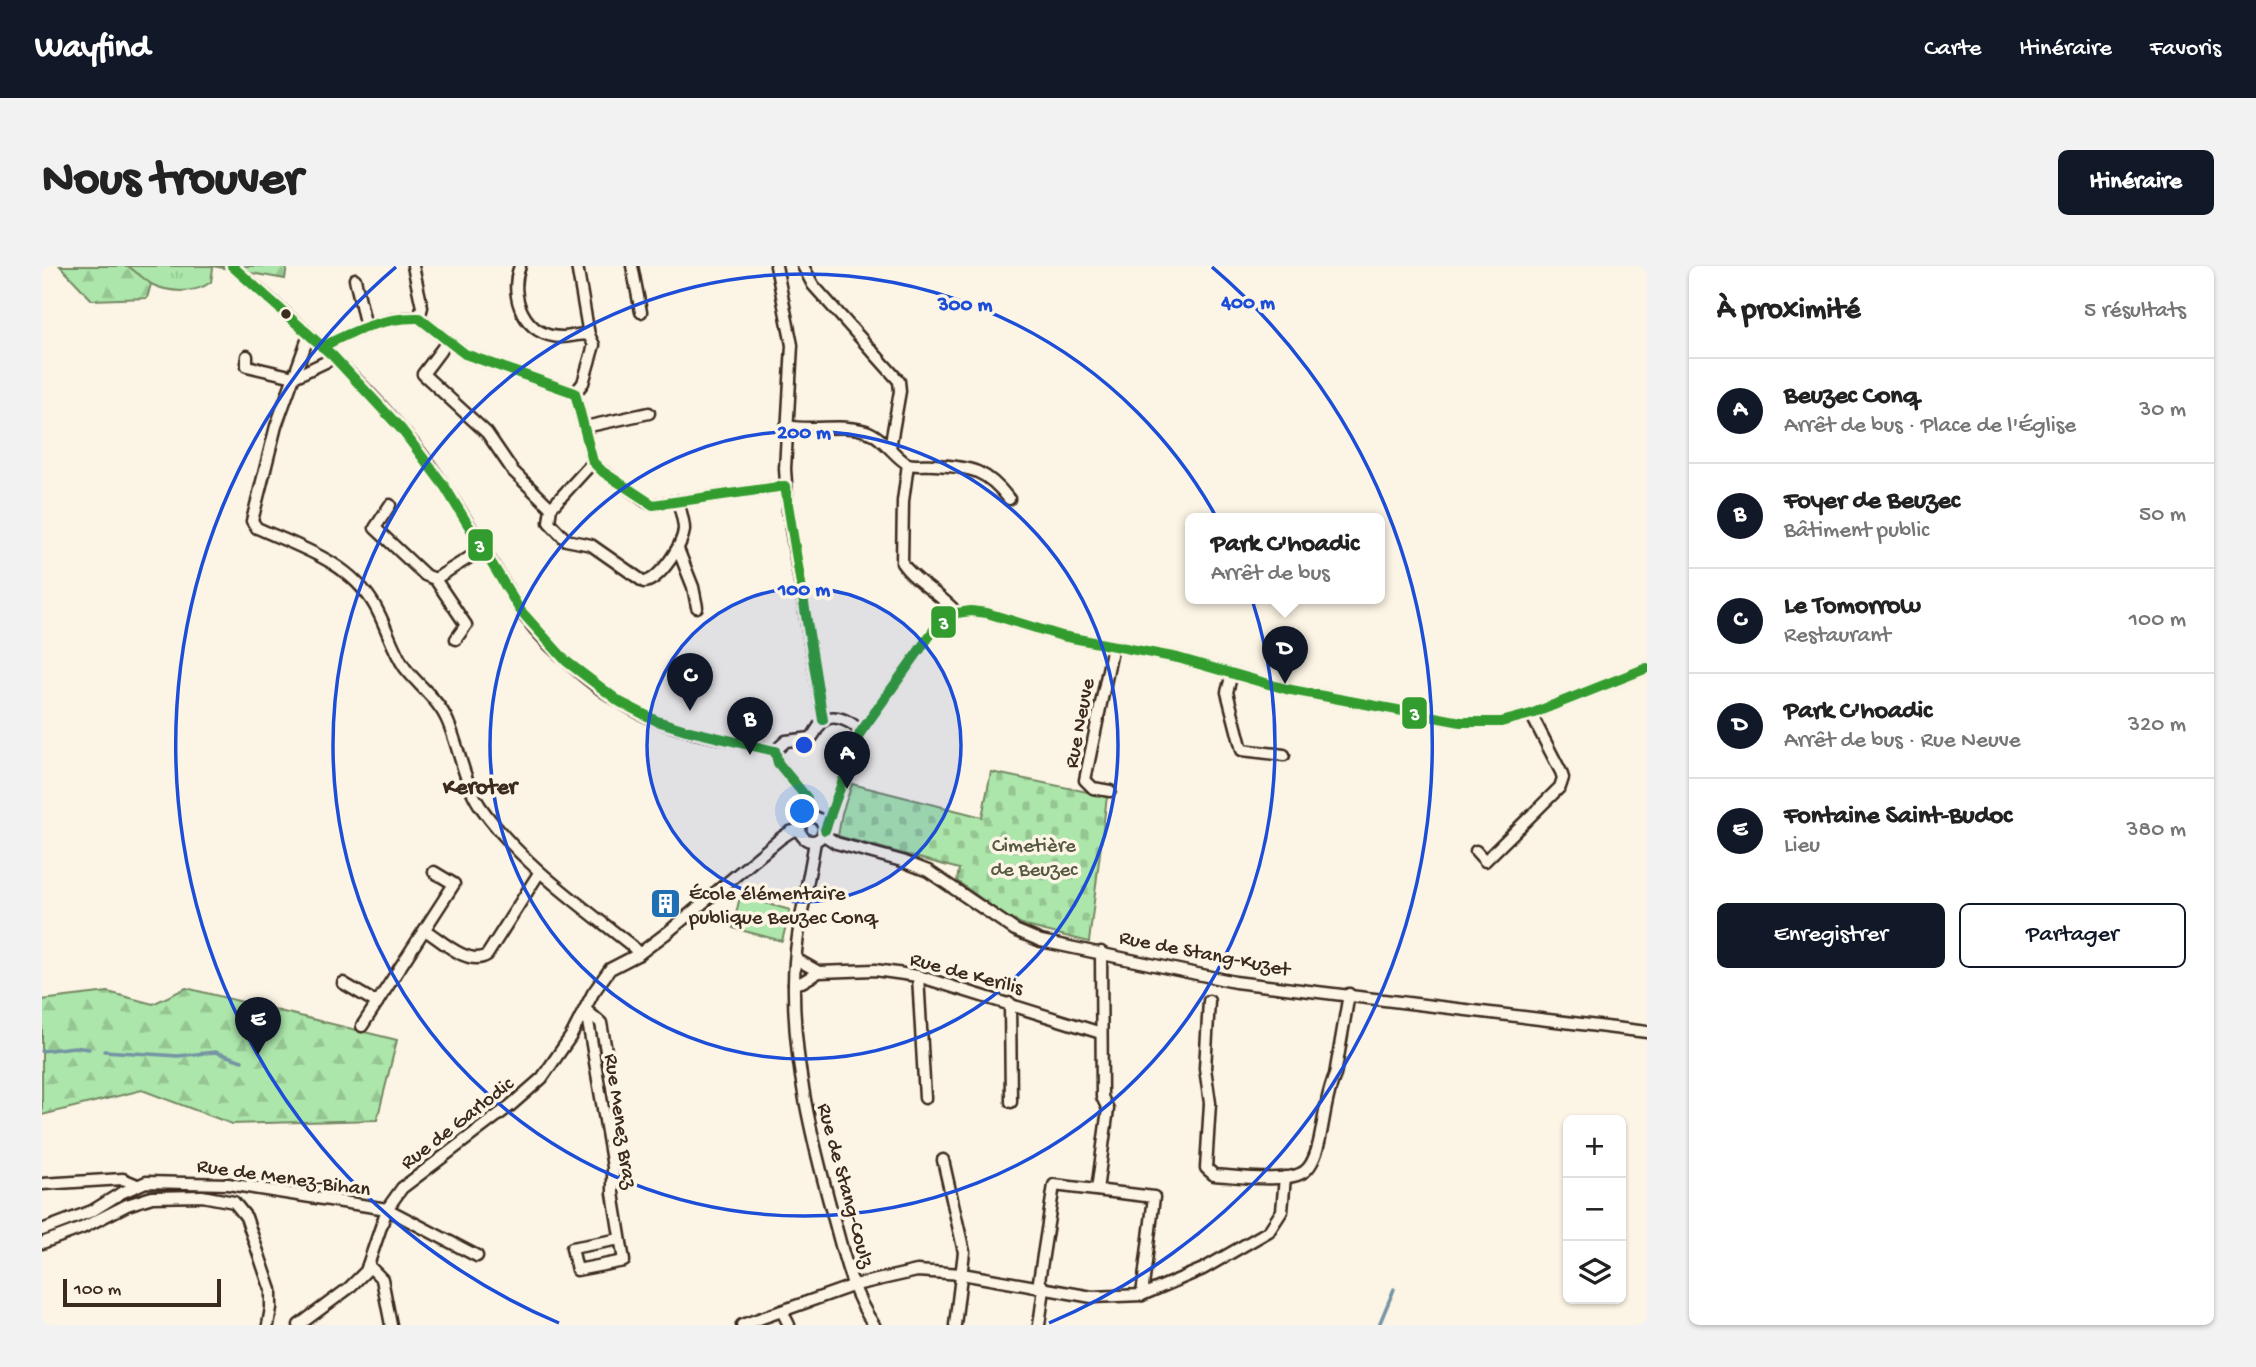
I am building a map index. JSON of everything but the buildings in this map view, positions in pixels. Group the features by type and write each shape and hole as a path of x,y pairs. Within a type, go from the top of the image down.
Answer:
{"street":[{"path":"232,266 334,358 384,409 423,456 458,507 520,611 566,660 608,694 645,716 668,725 775,751"},
{"path":"413,266 422,307 419,318"},
{"path":"520,266 515,280 519,306 529,325 554,336 589,335"},
{"path":"575,393 583,383 593,345 577,266"},
{"path":"632,266 641,312"},
{"path":"775,751 786,741 811,738 823,720 785,486 792,345 776,266"},
{"path":"803,266 813,285 899,381 900,391 890,448"},
{"path":"355,279 366,327"},
{"path":"322,347 366,327 410,317 419,318 465,354 575,393"},
{"path":"309,335 276,426 252,521 257,528 329,561 353,578 374,604 405,667 434,699 447,719 461,766 479,804 539,873 639,954"},
{"path":"447,342 424,374 487,433 513,471 551,508"},
{"path":"247,356 247,366 294,377 334,358"},
{"path":"575,393 593,462 603,472 653,505 785,486"},
{"path":"585,427 649,413"},
{"path":"786,426 804,430 849,428 868,432 908,464 960,467 982,473 995,481 1009,499"},
{"path":"593,462 551,508 549,522 566,540 591,545 644,582 650,582 656,577 678,549 684,530 678,501"},
{"path":"908,464 903,501 902,563 907,571 945,599 957,613"},
{"path":"390,505 375,528 425,575 435,579 466,625 456,639"},
{"path":"435,579 483,549"},
{"path":"678,549 693,586 697,607"},
{"path":"823,720 835,718 853,723 860,733 936,627 957,613 971,611 987,613 1053,634 1178,658 1286,690 1461,722 1501,722 1531,714 1647,668"},
{"name":"Rue Neuve","path":"1110,791 1093,788 1085,780 1113,646"},
{"path":"1232,674 1227,692 1242,750 1284,755"},
{"path":"1476,851 1485,861 1563,782 1561,772 1531,714"},
{"name":"Rue de Stang-Coulz","path":"860,733 821,835 796,959 794,984 806,1114 841,1246 865,1312 874,1325"},
{"path":"775,751 778,763 807,799 806,818 800,829 805,839 821,835 823,823 817,818 806,818"},
{"name":"Rue de Garlodic","path":"299,1325 349,1288 368,1265 387,1209 402,1188 475,1134 542,1078 610,968 639,954 781,838 800,829"},
{"name":"Rue de Stang-Kuzet","path":"821,835 836,843 928,871 1015,930 1041,941 1235,982 1647,1032"},
{"path":"362,1026 454,884 434,872"},
{"path":"425,930 469,958 482,958 487,955 539,873"},
{"path":"1097,1190 1108,1109 1102,1097 1101,952"},
{"path":"796,959 818,972"},
{"name":"Rue de Kerilis","path":"794,984 818,972 875,970 918,976 1101,1033"},
{"path":"918,976 925,1098"},
{"path":"343,983 377,1003"},
{"path":"1209,1001 1205,1068 1210,1103 1206,1168 1214,1175 1285,1177 1308,1170 1319,1144 1330,1086 1335,1075 1349,994"},
{"path":"1010,1003 1011,1102"},
{"path":"586,1009 601,1023 607,1056"},
{"name":"Rue Menez Braz","path":"586,1009 613,1167 612,1193 624,1261 577,1270 572,1248 620,1239"},
{"path":"943,1160 964,1252 955,1325"},
{"path":"742,1325 855,1286 917,1271 962,1274 1092,1297 1142,1295 1203,1269 1269,1231 1282,1211 1285,1177"},
{"path":"42,1184 123,1179 137,1185"},
{"name":"Rue de Menez-Bihan","path":"42,1230 92,1211 146,1182 228,1184 387,1209 477,1256"},
{"path":"1039,1325 1044,1289 1039,1281 1054,1185 1154,1197 1142,1295"},
{"path":"42,1242 82,1228 127,1205 152,1197 202,1196 234,1202 246,1217 271,1290 268,1325"},
{"path":"368,1265 382,1279 391,1325"},
{"path":"782,1311 789,1325"}],"green space":[{"path":"60,266 128,266 151,284 147,298 92,300"},
{"path":"128,266 213,268 211,282 197,289 182,291 151,284"},
{"path":"212,266 287,266 285,279"},
{"name":"Cimetière de Beuzec","path":"991,772 1107,796 1089,942 1026,926 1005,916 957,881 959,869 838,836 842,813 852,784 982,817"},
{"path":"740,896 790,910 782,941 733,928"},
{"path":"186,988 397,1040 377,1120 232,1124 142,1090 42,1115 42,1000 108,992 153,1004"}],"waterway":[{"path":"42,1051 74,1047 89,1049"},
{"path":"104,1051 178,1056 215,1052 242,1061"},
{"path":"1379,1325 1394,1289"}],"transit line":[{"name":"3","path":"232,266 333,356 402,430 445,487 520,610 566,661 620,702 657,721 775,751"},
{"name":"3","path":"322,347 369,326 393,320 419,318 465,354 575,393 593,462 603,472 653,505 785,486 823,720"},
{"name":"3","path":"825,830 860,733 936,627 957,613 987,613 1062,636 1178,658 1286,689 1461,722 1501,722 1531,714 1647,668"},
{"name":"3","path":"775,751 778,763 807,798 806,818"}],"place":[{"name":"Park C'hoadic","path":"1285,684"},
{"name":"Le Tomorrow","path":"690,711"},
{"name":"Foyer de Beuzec","path":"750,755"},
{"name":"Beuzec Conq","path":"847,789"},
{"name":"École élémentaire publique Beuzec Conq","path":"666,904"},
{"name":"Fontaine Saint-Budoc","path":"258,1055"}],"district":[{"name":"Keroter","path":"480,785"}]}
